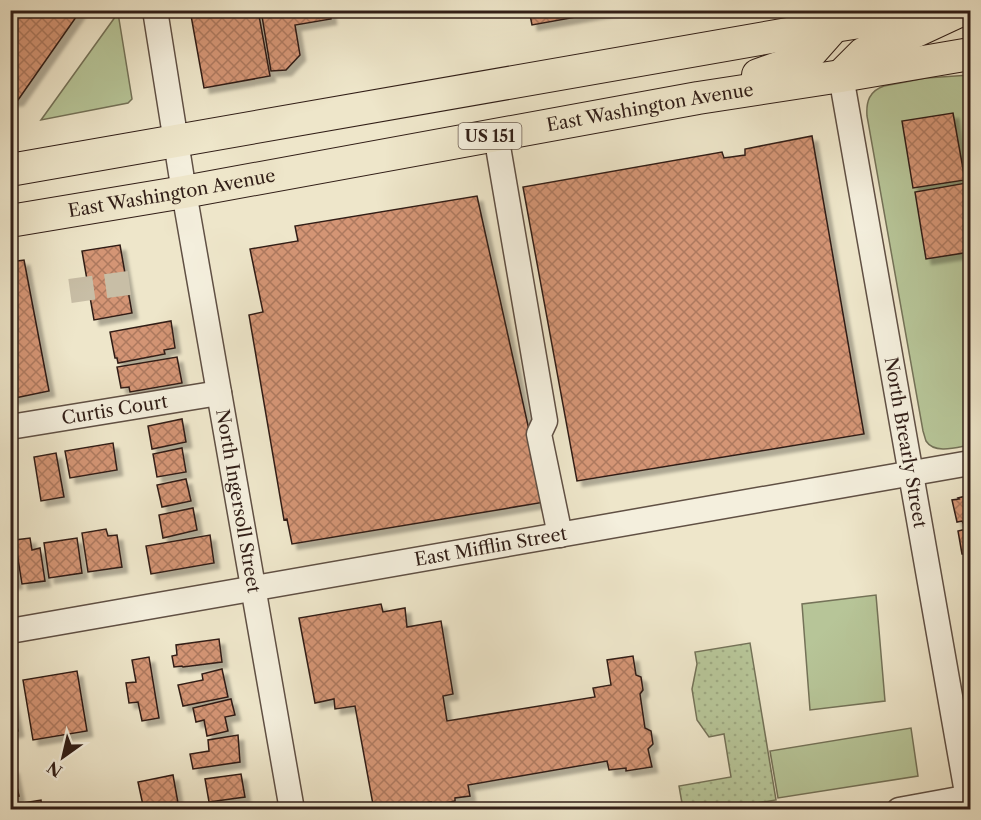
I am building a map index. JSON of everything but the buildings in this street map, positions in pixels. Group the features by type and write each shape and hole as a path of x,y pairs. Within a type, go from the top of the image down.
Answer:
{"main road":[{"path":"10,170 176,142 832,18 936,10"},
{"path":"841,76 863,54 961,10"},
{"path":"698,98 795,62 810,52 832,18"},
{"name":"East Washington Avenue","path":"10,221 184,192 698,98 970,54"}],"street":[{"name":"North Ingersoll Street","path":"155,10 184,192 292,810"},
{"name":"North Brearly Street","path":"841,76 969,801"},
{"path":"496,135 545,421 539,434 560,535"},
{"name":"Curtis Court","path":"10,427 219,393"},
{"name":"East Mifflin Street","path":"10,631 970,463"},
{"path":"899,810 969,801"}],"green space":[{"path":"118,13 132,99 128,103 41,120"},
{"path":"970,75 970,445 941,449 935,448 926,441 923,431 867,106 872,94 884,86 926,78"},
{"path":"876,595 885,701 810,710 802,604"},
{"path":"750,643 776,800 718,809 683,809 679,786 731,777 724,734 709,737 697,720 692,689 697,664 695,652"},
{"path":"911,728 918,776 778,798 770,751"}],"tunnel":[{"path":"70,291 135,282"}]}
